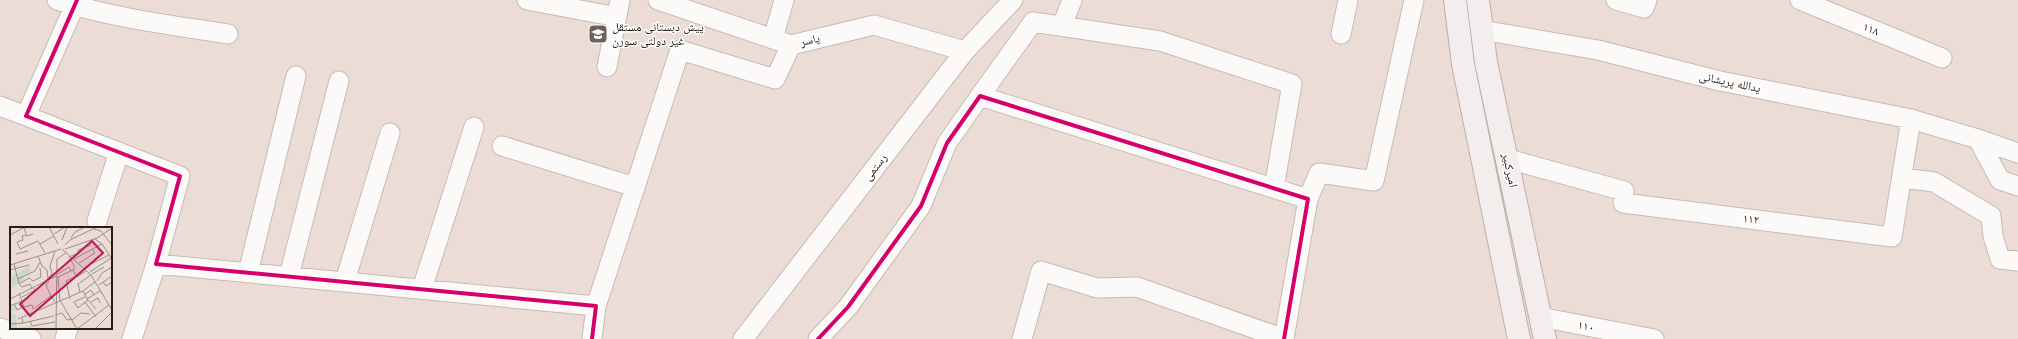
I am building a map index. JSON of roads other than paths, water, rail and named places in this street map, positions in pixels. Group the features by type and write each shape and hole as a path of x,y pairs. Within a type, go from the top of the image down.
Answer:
{"main road":[{"name":"امیرکبیر","path":"1455,0 1464,64 1519,339"},
{"name":"امیرکبیر","path":"1478,0 1481,30 1545,339"},
{"path":"1489,188 1512,182"}],"street":[{"path":"57,0 228,34"},
{"path":"527,0 618,9 607,67"},
{"path":"658,0 782,42"},
{"path":"592,339 596,306 680,50 775,79 782,42 784,0"},
{"name":"رستمی","path":"743,339 965,51 1013,0"},
{"path":"1062,26 1072,0"},
{"path":"1341,34 1348,0"},
{"path":"1022,339 1041,271 1098,288 1137,287 1284,339 1308,199 1319,173 1374,181 1414,0"},
{"path":"1616,0 1644,8 1647,0"},
{"name":"۱۱۸","path":"1800,0 1942,58"},
{"path":"26,116 76,3"},
{"path":"818,339 848,307 921,206 947,143 1033,22 1160,41 1292,84 1274,188"},
{"name":"یاسر","path":"782,42 874,24 965,51"},
{"name":"یدالله پریشانی","path":"1481,30 1598,50 1720,81 1911,119 1978,139 2018,153"},
{"path":"248,273 296,76"},
{"path":"289,276 339,81"},
{"path":"980,96 1308,199"},
{"path":"0,106 180,176 156,264 132,339"},
{"name":"۱۱۲","path":"1508,160 1624,191 1623,202 1892,237 1911,119"},
{"path":"422,289 474,127"},
{"path":"345,281 390,133"},
{"path":"1978,139 2000,180 2018,186"},
{"path":"502,146 635,187"},
{"path":"97,221 119,152"},
{"path":"1902,178 1934,182 1991,216 1993,236 2000,259 2018,261"},
{"path":"156,264 596,306"},
{"name":"۱۱۰","path":"1540,317 1654,339"},
{"path":"0,328 30,339"},
{"path":"65,339 68,329"}],"place":[{"name":"پیش دبستانی مستقل غیر دولتی سورن","path":"598,34"}]}
